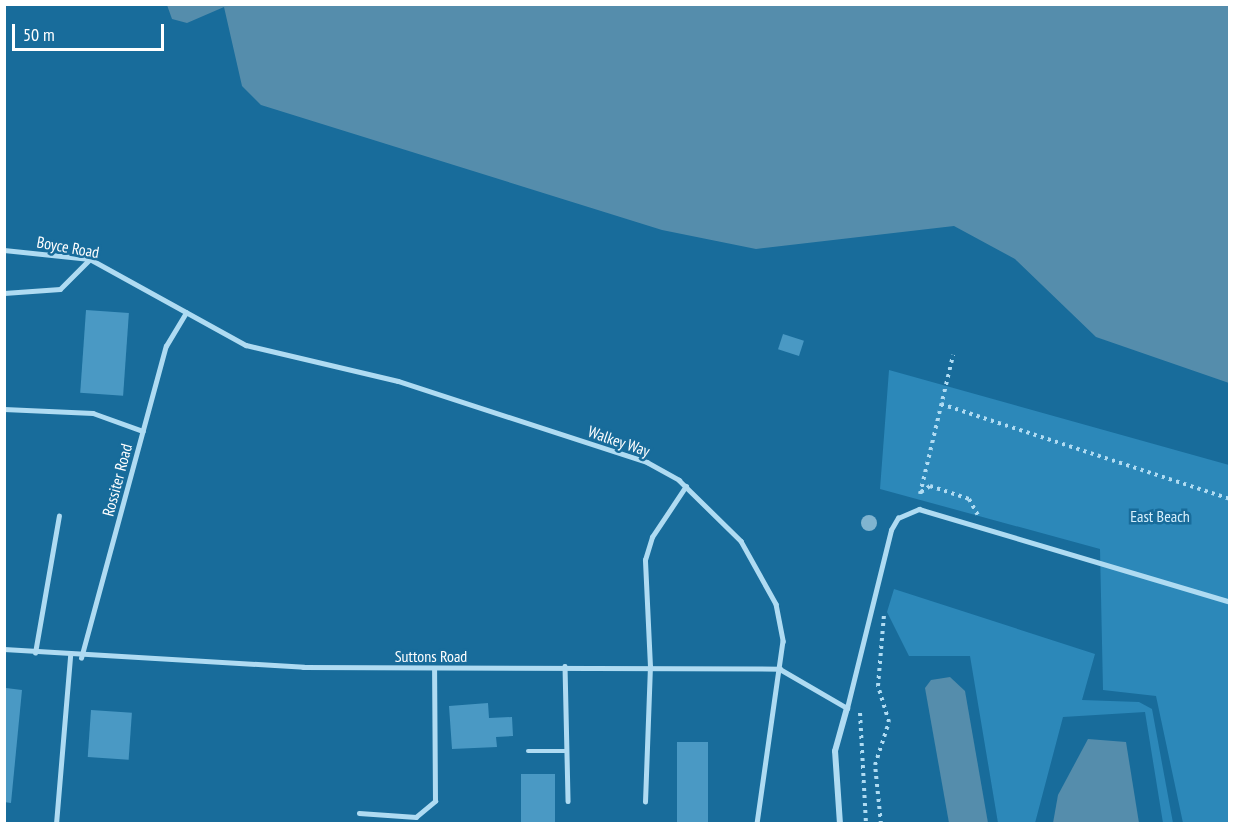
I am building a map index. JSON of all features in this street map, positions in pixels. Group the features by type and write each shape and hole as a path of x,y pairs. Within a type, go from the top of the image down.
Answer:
{"street":[{"path":"840,824 835,752 847,708"}],"lane":[{"name":"Boyce Road","path":"4,250 90,260 138,282 186,313"},
{"path":"4,293 60,289 90,260"},
{"name":"Rossiter Road","path":"81,658 166,346 186,313"},
{"name":"Walkey Way","path":"186,313 246,345 398,381 647,462 686,486 710,505 762,572 776,604 780,669 757,824"},
{"path":"4,409 93,413 143,431"},
{"path":"645,802 650,667 645,560 652,537 686,486"},
{"path":"847,708 872,603 898,518 925,509 1230,602"},
{"path":"35,653 59,516"},
{"name":"Suttons Road","path":"4,649 81,658 434,669 565,666 780,669 847,708"},
{"path":"56,824 70,656"},
{"path":"565,666 568,801"},
{"path":"359,813 416,816 435,801 434,669"},
{"path":"528,751 567,751"}],"path":[{"path":"953,355 920,494 930,486 969,499 983,526"},
{"path":"941,404 1230,499"},
{"path":"872,603 884,610 878,686 889,709 888,731 877,746 875,765 881,824"},
{"path":"860,701 866,824"}],"green space":[{"name":"East Beach","path":"889,370 1229,465 1229,823 1183,823 1156,696 1103,690 1100,549 880,489"},
{"path":"894,589 1095,654 1082,700 1139,702 1152,709 1173,823 1163,823 1145,712 1063,717 1035,823 998,823 970,656 909,656 887,612"}],"shaded area":[{"path":"167,5 1229,5 1229,383 1096,337 1015,259 954,226 756,249 662,230 261,105 242,86 224,7 187,23 172,19"},
{"path":"950,677 965,691 988,823 949,823 925,688 931,680"},
{"path":"1088,739 1126,742 1139,823 1053,823 1058,795"}],"building":[{"path":"86,310 129,313 123,396 80,393"},
{"path":"783,334 804,341 799,356 778,349"},
{"path":"6,688 22,690 11,803 4,802"},
{"path":"488,703 489,718 512,717 513,736 496,737 497,747 452,749 449,706"},
{"path":"91,710 132,713 129,760 88,757"},
{"path":"677,742 708,742 708,824 677,824"},
{"path":"521,774 555,774 555,824 521,824"}]}
